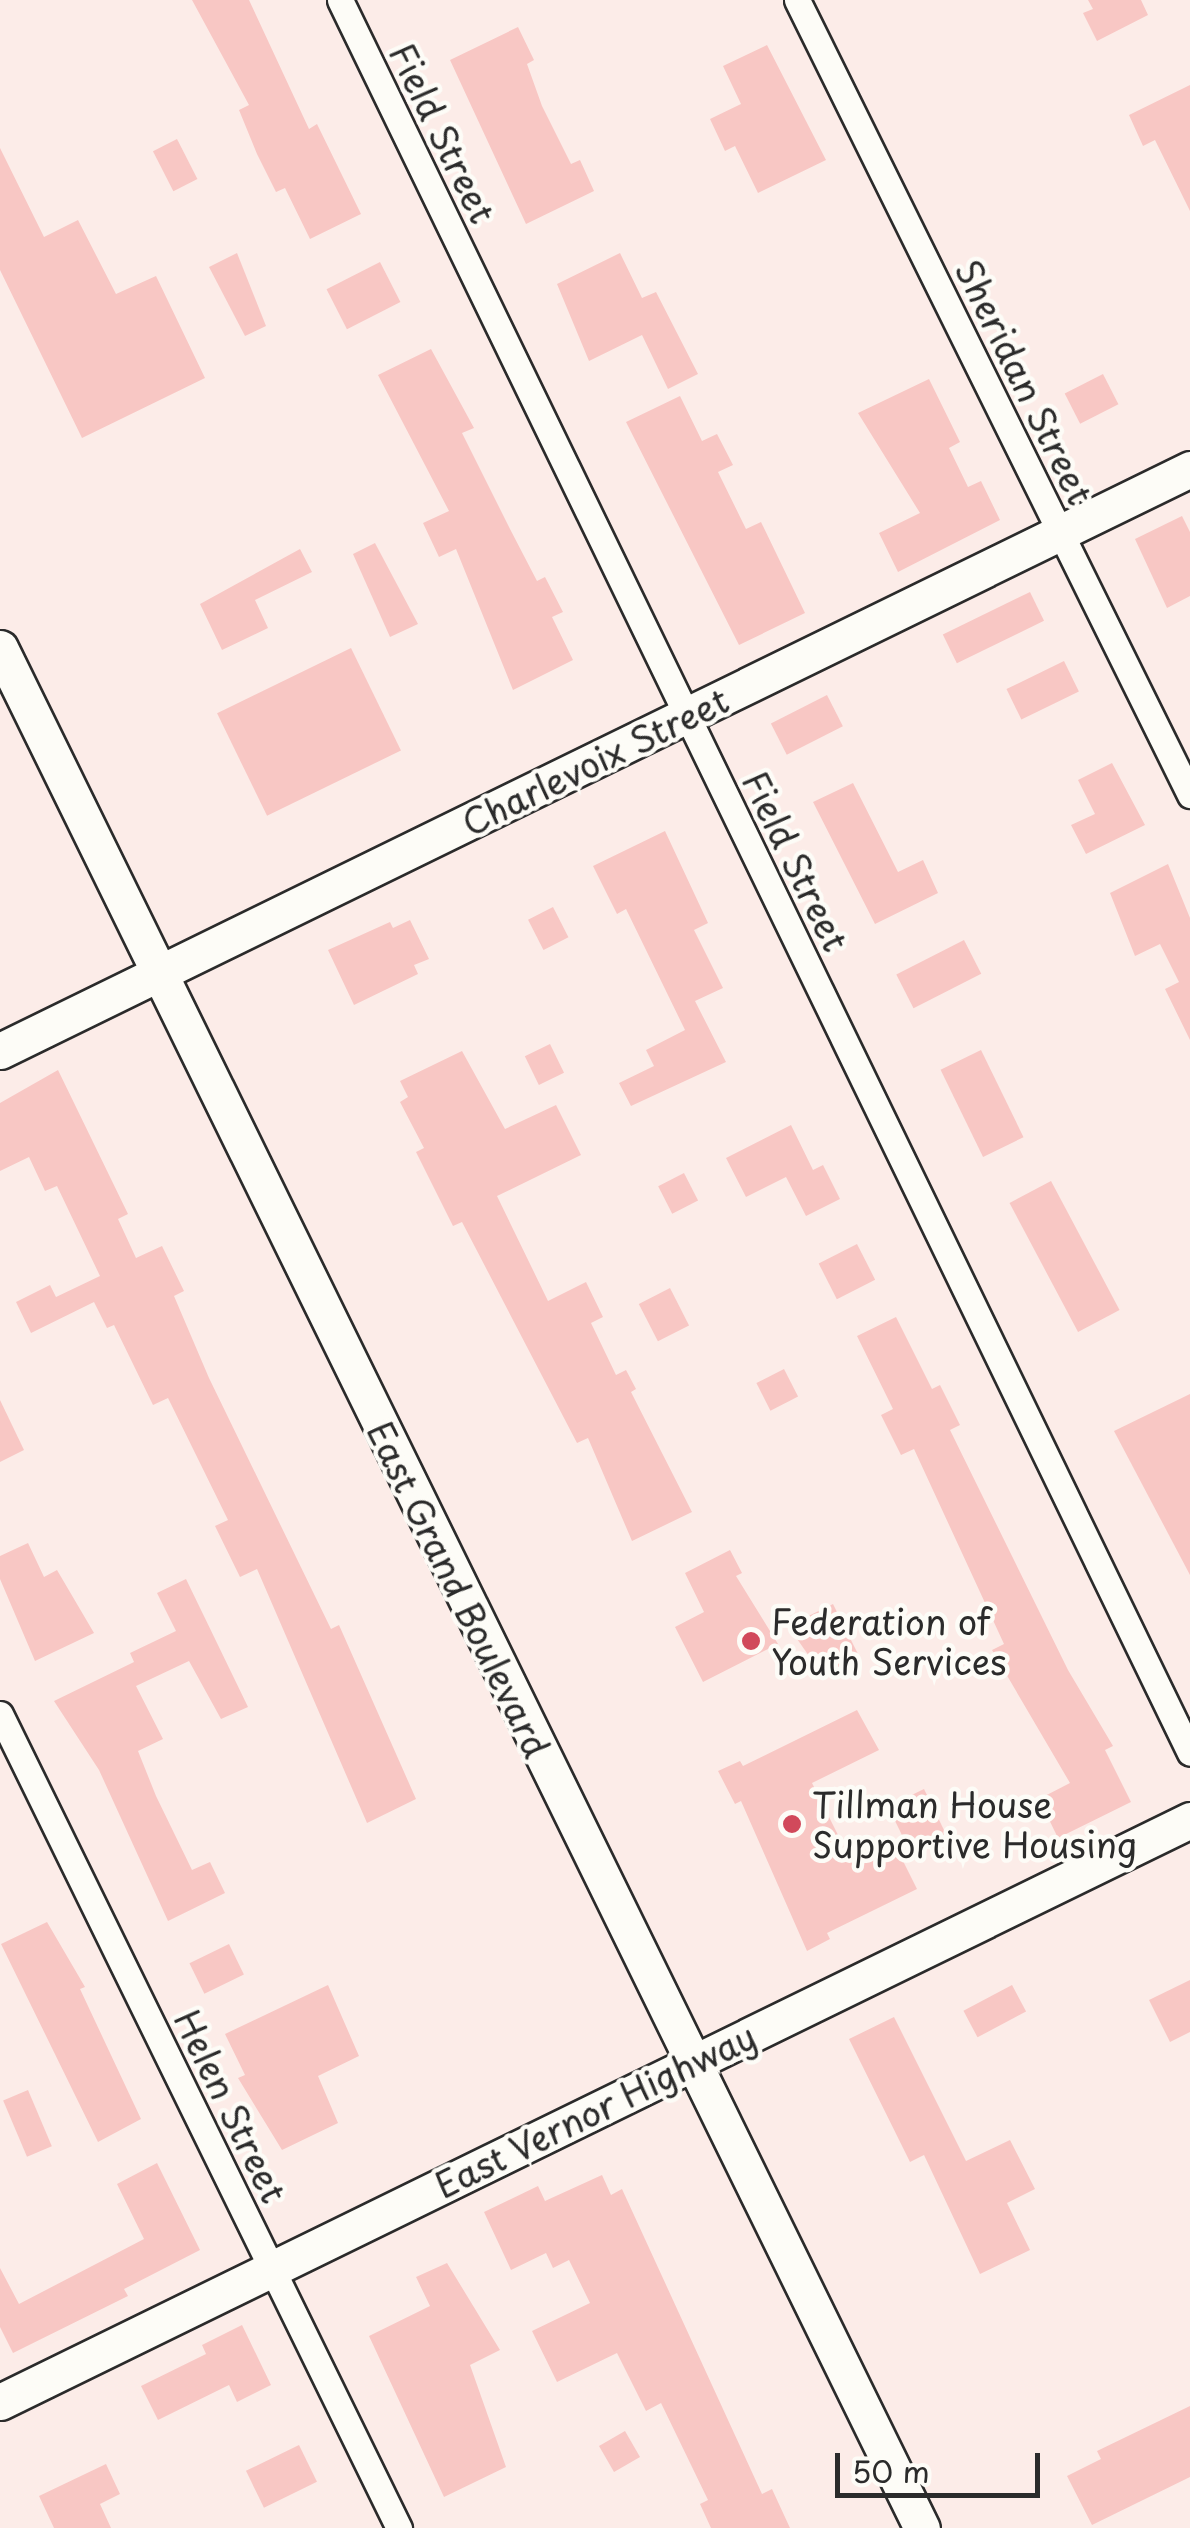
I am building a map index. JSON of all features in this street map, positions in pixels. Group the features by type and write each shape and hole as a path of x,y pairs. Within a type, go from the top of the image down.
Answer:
{"street":[{"name":"Field Street","path":"340,0 1190,1753"},
{"name":"Sheridan Street","path":"798,0 1190,795"},
{"name":"Charlevoix Street","path":"0,1051 1190,469"},
{"name":"East Grand Boulevard","path":"0,648 690,2062 922,2528"},
{"name":"Helen Street","path":"0,1714 399,2528"},
{"name":"East Vernor Highway","path":"0,2402 1190,1820"}],"building":[{"path":"192,0 249,0 309,129 317,124 361,214 310,239 285,188 276,192 257,154 239,110 249,105"},
{"path":"1088,0 1141,0 1148,15 1097,41 1083,13 1093,9"},
{"path":"518,27 534,60 527,64 542,106 571,164 580,160 594,191 526,224 450,60"},
{"path":"767,45 826,160 758,193 735,146 725,151 710,119 741,104 723,66"},
{"path":"1190,85 1190,211 1155,140 1143,146 1129,115"},
{"path":"177,139 197,179 173,191 153,151"},
{"path":"0,148 44,237 78,220 116,294 156,276 205,378 82,438 0,270"},
{"path":"237,253 266,326 245,336 209,267"},
{"path":"620,253 642,298 656,292 698,374 668,389 642,335 589,361 557,284"},
{"path":"380,262 400,302 347,329 327,289"},
{"path":"431,349 474,428 462,433 510,529 537,581 545,577 563,612 552,617 573,660 513,690 456,549 439,557 423,523 449,511 378,375"},
{"path":"1103,374 1118,404 1080,424 1065,394"},
{"path":"929,379 960,442 949,448 968,487 981,481 1000,520 898,572 879,533 920,513 858,413"},
{"path":"680,396 702,441 717,434 733,465 718,472 746,529 761,522 805,613 739,645 626,422"},
{"path":"1182,516 1190,532 1190,596 1167,608 1135,539"},
{"path":"375,543 418,624 390,637 353,554"},
{"path":"300,549 312,572 255,600 268,628 222,650 200,604"},
{"path":"1030,592 1044,621 957,663 943,635"},
{"path":"351,648 401,750 267,816 217,713"},
{"path":"1064,661 1079,692 1021,720 1006,689"},
{"path":"827,695 843,726 787,755 771,724"},
{"path":"1112,763 1145,825 1086,854 1071,825 1095,814 1078,780"},
{"path":"853,783 898,872 923,860 938,893 875,924 813,802"},
{"path":"665,831 708,923 694,930 723,988 695,1001 726,1062 631,1106 619,1083 654,1066 646,1050 685,1030 626,909 617,914 593,866"},
{"path":"1168,864 1190,918 1190,1040 1165,989 1179,982 1160,944 1135,956 1110,893"},
{"path":"553,907 568,937 543,950 528,920"},
{"path":"410,920 429,959 414,965 418,974 354,1005 328,950 390,922 393,928"},
{"path":"964,940 981,974 914,1008 896,975"},
{"path":"550,1044 564,1073 539,1085 525,1056"},
{"path":"981,1050 1024,1137 983,1157 941,1070"},
{"path":"462,1051 505,1129 556,1105 581,1155 497,1196 548,1301 586,1282 603,1317 591,1323 616,1375 626,1370 636,1389 631,1392 692,1512 632,1541 588,1438 577,1443 462,1222 453,1226 416,1152 424,1148 400,1102 408,1097 400,1081"},
{"path":"58,1070 128,1214 118,1219 136,1258 162,1246 184,1291 174,1296 209,1378 331,1629 339,1625 416,1799 367,1823 257,1569 240,1577 215,1526 228,1520 168,1398 153,1405 114,1325 107,1328 94,1302 31,1333 16,1302 50,1285 56,1297 100,1276 57,1186 45,1191 29,1157 0,1171 0,1103"},
{"path":"791,1125 813,1170 823,1165 840,1199 806,1216 786,1177 746,1197 726,1158"},
{"path":"684,1173 698,1201 672,1214 658,1186"},
{"path":"1051,1181 1120,1310 1078,1332 1010,1203"},
{"path":"857,1244 875,1280 837,1299 819,1264"},
{"path":"670,1288 689,1325 658,1341 639,1304"},
{"path":"896,1317 932,1389 940,1385 960,1425 950,1430 1068,1670 1113,1746 1105,1750 1131,1802 1058,1838 1039,1799 1070,1783 992,1650 1004,1644 914,1449 901,1455 881,1415 893,1409 857,1336"},
{"path":"784,1369 798,1397 770,1411 756,1383"},
{"path":"1190,1394 1190,1575 1114,1431"},
{"path":"0,1400 24,1450 0,1462"},
{"path":"28,1543 44,1577 57,1570 94,1633 35,1661 0,1579 0,1556"},
{"path":"730,1550 742,1573 736,1576 778,1644 703,1682 675,1627 704,1612 685,1573"},
{"path":"186,1579 248,1707 221,1719 189,1661 136,1686 163,1739 138,1751 156,1796 192,1870 210,1862 225,1893 168,1921 99,1770 54,1701 134,1662 130,1653 176,1631 157,1593"},
{"path":"833,1604 860,1658 823,1676 788,1626"},
{"name":"Tillman House Supportive Housing","path":"857,1710 879,1750 812,1783 853,1865 895,1845 917,1889 827,1933 830,1939 807,1951 741,1801 735,1804 718,1771 740,1761 743,1766"},
{"path":"924,1789 946,1834 910,1851 888,1807"},
{"path":"47,1922 85,1987 80,1989 141,2119 98,2142 1,1944"},
{"path":"229,1944 244,1975 204,1994 189,1963"},
{"path":"1190,1980 1190,2032 1170,2042 1149,2000"},
{"path":"328,1985 359,2056 318,2076 338,2123 282,2150 238,2078 245,2075 225,2034"},
{"path":"1012,1985 1026,2011 978,2037 963,2011"},
{"path":"894,2017 966,2161 1010,2140 1035,2189 1007,2203 1030,2250 980,2274 924,2155 910,2162 849,2039"},
{"path":"28,2090 52,2146 27,2157 3,2101"},
{"path":"157,2163 200,2250 124,2289 128,2296 13,2353 0,2327 0,2268 19,2304 144,2239 117,2184"},
{"path":"602,2175 611,2195 622,2189 762,2494 772,2489 790,2528 711,2528 700,2504 708,2500 661,2403 646,2411 617,2353 557,2382 532,2331 590,2303 569,2260 553,2268 546,2253 511,2270 484,2212 538,2186 545,2201"},
{"path":"447,2263 500,2350 470,2365 506,2467 444,2497 369,2336 430,2306 416,2277"},
{"path":"242,2325 271,2385 237,2402 229,2385 158,2420 141,2386 206,2354 202,2345"},
{"path":"1190,2406 1190,2477 1092,2525 1067,2476 1101,2459 1097,2451"},
{"path":"625,2431 640,2457 614,2472 599,2446"},
{"path":"299,2445 317,2482 264,2508 246,2471"},
{"path":"106,2464 120,2494 100,2504 111,2528 54,2528 39,2496"}],"place":[{"name":"Federation of Youth Services","path":"751,1641"},
{"name":"Tillman House Supportive Housing","path":"792,1824"}]}
